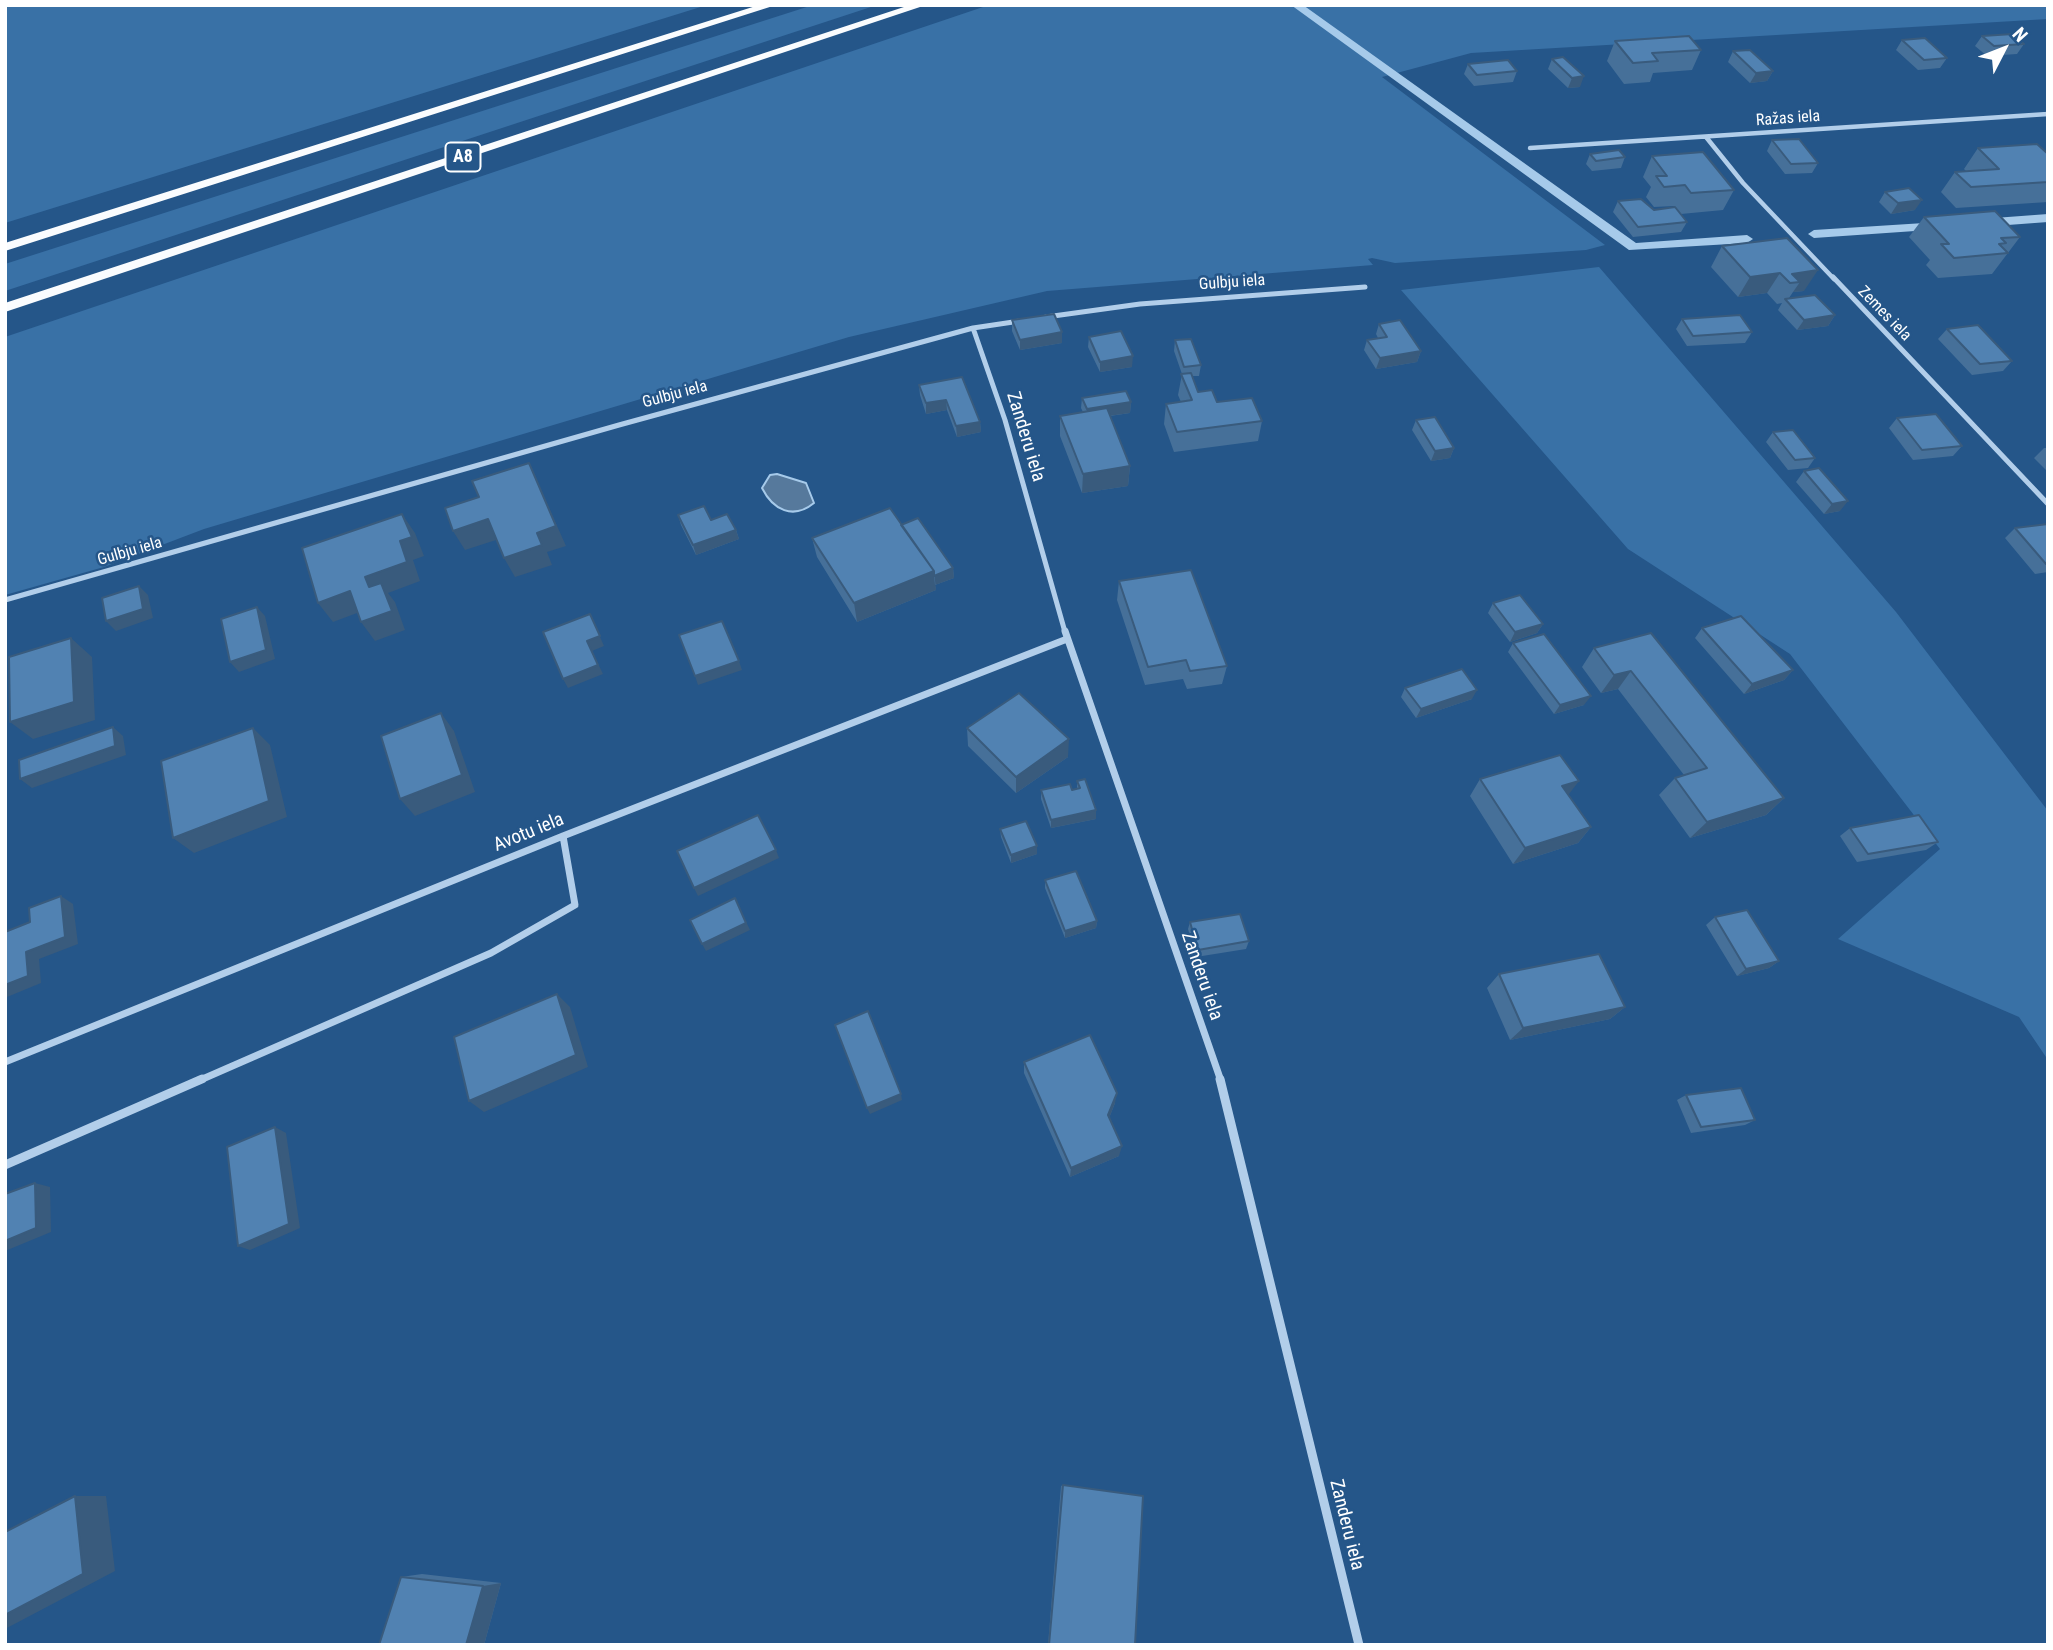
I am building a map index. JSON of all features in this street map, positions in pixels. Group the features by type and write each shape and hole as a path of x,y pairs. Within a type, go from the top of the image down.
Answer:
{"highway":[{"path":"5,247 771,5"},
{"name":"A8","path":"5,308 921,5"}],"street":[{"name":"Ražas iela","path":"1530,148 2048,114"},
{"name":"Zemes iela","path":"1706,137 1743,183 2048,504"},
{"name":"Gulbju iela","path":"1039,318 1140,304 1366,287"},
{"name":"Gulbju iela","path":"5,600 619,425 973,328 1026,320"},
{"name":"Zanderu iela","path":"973,328 1005,420 1067,639 1221,1082 1359,1645"},
{"name":"Avotu iela","path":"5,1062 562,836 1067,639"},
{"path":"5,1165 491,953 575,905 562,836"}],"shaded area":[{"path":"5,5 707,5 5,223"},
{"path":"813,5 877,5 5,291 5,264"},
{"path":"989,5 2048,5 2048,19 1471,53 1382,77 1605,245 1586,250 1395,263 1372,258 1368,259 1373,265 1047,291 849,337 204,529 104,567 5,595 5,337"},
{"path":"1599,267 1896,612 2048,811 2048,1060 2019,1017 1838,939 1940,849 1790,654 1628,549 1401,290"},
{"path":"777,474 806,483 814,503 791,512 778,507 762,488 770,475"}],"building":[{"path":"2013,34 2024,44 1994,46 1982,36"},
{"path":"1689,36 1701,50 1652,53 1658,61 1633,63 1615,41"},
{"path":"1925,38 1947,58 1924,60 1902,40"},
{"path":"1750,50 1773,71 1756,73 1733,51"},
{"path":"1563,57 1584,76 1572,78 1552,59"},
{"path":"1508,60 1517,71 1477,75 1468,64"},
{"path":"1799,139 1818,163 1791,164 1772,140"},
{"path":"2037,144 2048,154 2048,182 1971,187 1955,172 1999,169 1978,148"},
{"path":"1619,150 1625,157 1596,161 1590,154"},
{"path":"1703,152 1734,190 1691,193 1685,185 1664,187 1656,176 1667,176 1652,156"},
{"path":"1909,188 1922,200 1898,203 1885,192"},
{"path":"1641,199 1654,210 1675,207 1687,222 1638,227 1618,201"},
{"path":"1995,211 2020,237 2001,238 2006,243 1999,244 2008,253 1954,258 1941,244 1949,244 1924,217"},
{"path":"1787,238 1818,270 1792,274 1800,282 1790,283 1780,273 1750,277 1722,246"},
{"path":"1815,295 1835,315 1804,320 1785,299"},
{"path":"1054,314 1062,332 1020,340 1012,320"},
{"path":"1740,315 1752,332 1693,336 1682,319"},
{"path":"1400,320 1421,351 1380,358 1367,340 1387,337 1379,324"},
{"path":"1978,325 2012,361 1980,364 1947,329"},
{"path":"1121,331 1133,356 1100,362 1089,337"},
{"path":"1191,339 1201,365 1184,367 1175,340"},
{"path":"1191,373 1198,392 1212,390 1217,402 1252,398 1262,421 1177,432 1166,404 1192,400 1181,374"},
{"path":"962,377 980,422 956,426 946,400 926,403 919,385"},
{"path":"1126,391 1131,402 1087,409 1082,398"},
{"path":"1107,408 1130,466 1083,474 1060,416"},
{"path":"1936,414 1962,446 1922,450 1897,418"},
{"path":"1435,417 1454,448 1435,451 1416,420"},
{"path":"1793,430 1815,458 1795,460 1773,432"},
{"path":"529,463 556,526 537,533 542,545 504,558 488,519 453,531 445,508 479,497 472,481"},
{"path":"1819,468 1848,501 1832,504 1804,471"},
{"path":"704,506 711,520 727,514 736,530 693,545 678,515"},
{"path":"890,508 934,571 854,603 812,538"},
{"path":"402,514 412,537 400,541 407,562 365,577 369,587 381,583 392,611 361,622 350,591 318,603 302,548"},
{"path":"918,518 953,568 934,576 934,571 901,525"},
{"path":"2048,524 2048,564 2046,564 2015,528"},
{"path":"1191,570 1227,666 1190,671 1186,660 1148,667 1119,581"},
{"path":"139,586 143,609 106,621 102,598"},
{"path":"1520,595 1543,624 1515,632 1493,603"},
{"path":"257,607 266,650 230,662 221,619"},
{"path":"590,614 600,636 587,641 598,665 563,679 543,632"},
{"path":"1741,616 1793,670 1752,684 1702,628"},
{"path":"722,621 739,661 695,676 679,635"},
{"path":"1651,633 1784,798 1707,822 1675,778 1707,768 1631,671 1614,675 1594,648"},
{"path":"1544,634 1591,696 1560,705 1513,643"},
{"path":"71,638 74,702 10,722 9,657"},
{"path":"1462,669 1477,690 1421,709 1405,688"},
{"path":"1019,693 1069,739 1016,777 967,728"},
{"path":"441,713 462,775 400,799 381,736"},
{"path":"113,727 115,746 20,779 19,760"},
{"path":"253,728 269,801 173,838 161,761"},
{"path":"1560,755 1579,781 1562,786 1591,827 1525,848 1480,779"},
{"path":"1085,779 1096,810 1051,820 1041,790 1070,784 1072,790 1080,788 1077,781"},
{"path":"758,815 776,850 694,888 677,851"},
{"path":"1919,815 1938,842 1868,854 1850,828"},
{"path":"1026,821 1037,846 1011,855 1000,829"},
{"path":"1076,871 1097,921 1065,931 1045,880"},
{"path":"61,896 65,937 26,952 28,976 5,985 5,932 30,922 29,908"},
{"path":"735,898 746,923 702,944 690,920"},
{"path":"1747,910 1779,961 1746,969 1715,917"},
{"path":"1240,914 1249,941 1198,950 1190,922"},
{"path":"1599,954 1625,1007 1523,1028 1499,974"},
{"path":"557,994 576,1055 469,1101 454,1037"},
{"path":"868,1011 901,1094 867,1108 835,1025"},
{"path":"1090,1035 1117,1093 1108,1115 1122,1146 1071,1168 1024,1062"},
{"path":"1741,1088 1755,1120 1701,1127 1686,1095"},
{"path":"275,1127 289,1224 238,1246 227,1147"},
{"path":"35,1183 36,1228 5,1241 5,1194"},
{"path":"1063,1485 1143,1496 1135,1645 1049,1645"},
{"path":"75,1496 83,1574 5,1615 5,1532"},
{"path":"401,1577 483,1586 466,1645 379,1645"}],"waterway":[{"path":"1296,5 1633,247 1747,239"},
{"path":"1981,223 2048,218"},
{"path":"1814,234 1940,226"}]}
